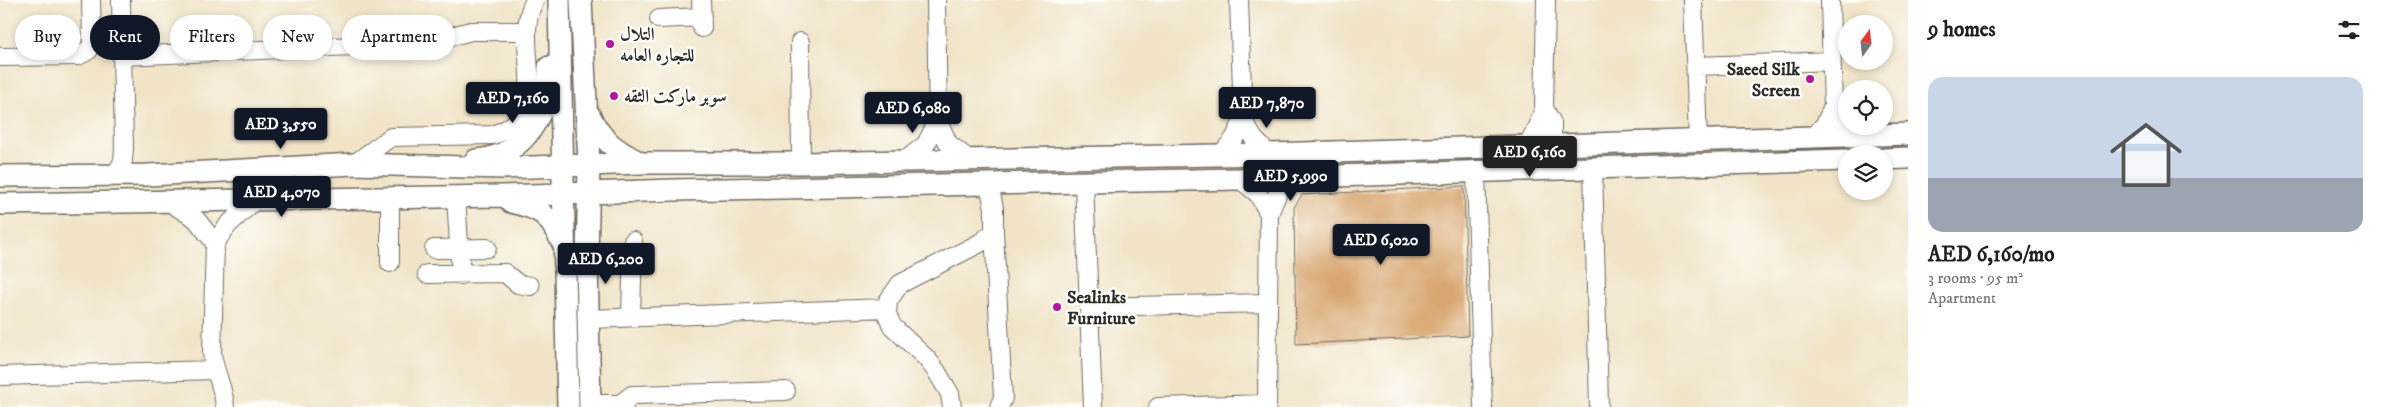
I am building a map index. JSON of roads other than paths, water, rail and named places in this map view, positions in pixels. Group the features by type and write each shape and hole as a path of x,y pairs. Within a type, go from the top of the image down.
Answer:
{"main road":[{"path":"387,164 402,161 482,160 506,151 526,136 541,115 548,91 550,31 558,0"},
{"path":"558,0 568,407"},
{"path":"581,0 589,193 587,243 590,406"},
{"path":"586,107 602,138 621,153 642,163"},
{"path":"0,176 115,176 354,164 486,168 642,163 801,163 967,158 1269,154 1552,144 1813,138 1838,132"},
{"path":"1893,133 1908,134"},
{"path":"1593,168 1599,159 1608,154 1675,151 1695,142"},
{"path":"1476,171 1491,163 1538,157 1552,144"},
{"path":"1893,159 1908,158"},
{"path":"0,204 254,201 1292,178 1838,160"},
{"path":"587,243 595,221 602,210 616,199 630,192"},
{"path":"482,196 525,205 542,211 548,216 564,246"}],"street":[{"path":"0,57 78,56 89,50 92,43 90,0"},
{"path":"121,0 121,15"},
{"path":"354,164 392,137 483,136 492,135 509,128 522,115 529,98 527,31 528,15 535,0"},
{"path":"936,0 938,121 948,143 967,158"},
{"path":"1221,154 1234,139 1243,121 1239,0"},
{"path":"1527,145 1538,127 1544,108 1546,0"},
{"path":"1693,0 1696,66 1695,142"},
{"path":"1813,138 1825,124 1833,107 1830,0"},
{"path":"659,20 702,15"},
{"path":"160,54 425,43 465,32 527,31"},
{"path":"800,42 801,163"},
{"path":"115,176 120,169 124,148 122,60"},
{"path":"1696,66 1832,61"},
{"path":"1833,107 1838,113"},
{"path":"1544,108 1552,123 1552,144"},
{"path":"906,160 926,144 938,121"},
{"path":"1243,121 1254,139 1269,154"},
{"path":"1593,168 1600,407"},
{"path":"1476,171 1483,407"},
{"path":"1158,407 1268,406 1269,214 1279,190 1292,178"},
{"path":"1240,179 1258,194 1269,214"},
{"path":"1084,182 1093,407"},
{"path":"989,184 994,208 1002,398 999,407"},
{"path":"456,196 461,275"},
{"path":"390,198 390,263"},
{"path":"225,407 224,393 215,370 212,353 215,243 228,225 254,201"},
{"path":"169,202 196,219 215,243"},
{"path":"952,407 950,394 943,381 927,359 892,326 887,308 891,294 900,284 980,243 994,232"},
{"path":"631,317 633,241"},
{"path":"434,249 487,248"},
{"path":"427,274 504,273 518,284 530,286"},
{"path":"1090,306 1268,304"},
{"path":"589,319 887,308"},
{"path":"0,376 215,370"},
{"path":"590,406 624,405 626,398 632,395 786,391"}],"place":[{"name":"التلال للتجاره العامه","path":"610,44"},
{"name":"Saeed Silk Screen","path":"1810,79"},
{"name":"سوبر ماركت الثقه","path":"614,96"},
{"name":"Sealinks Furniture","path":"1057,307"}]}
